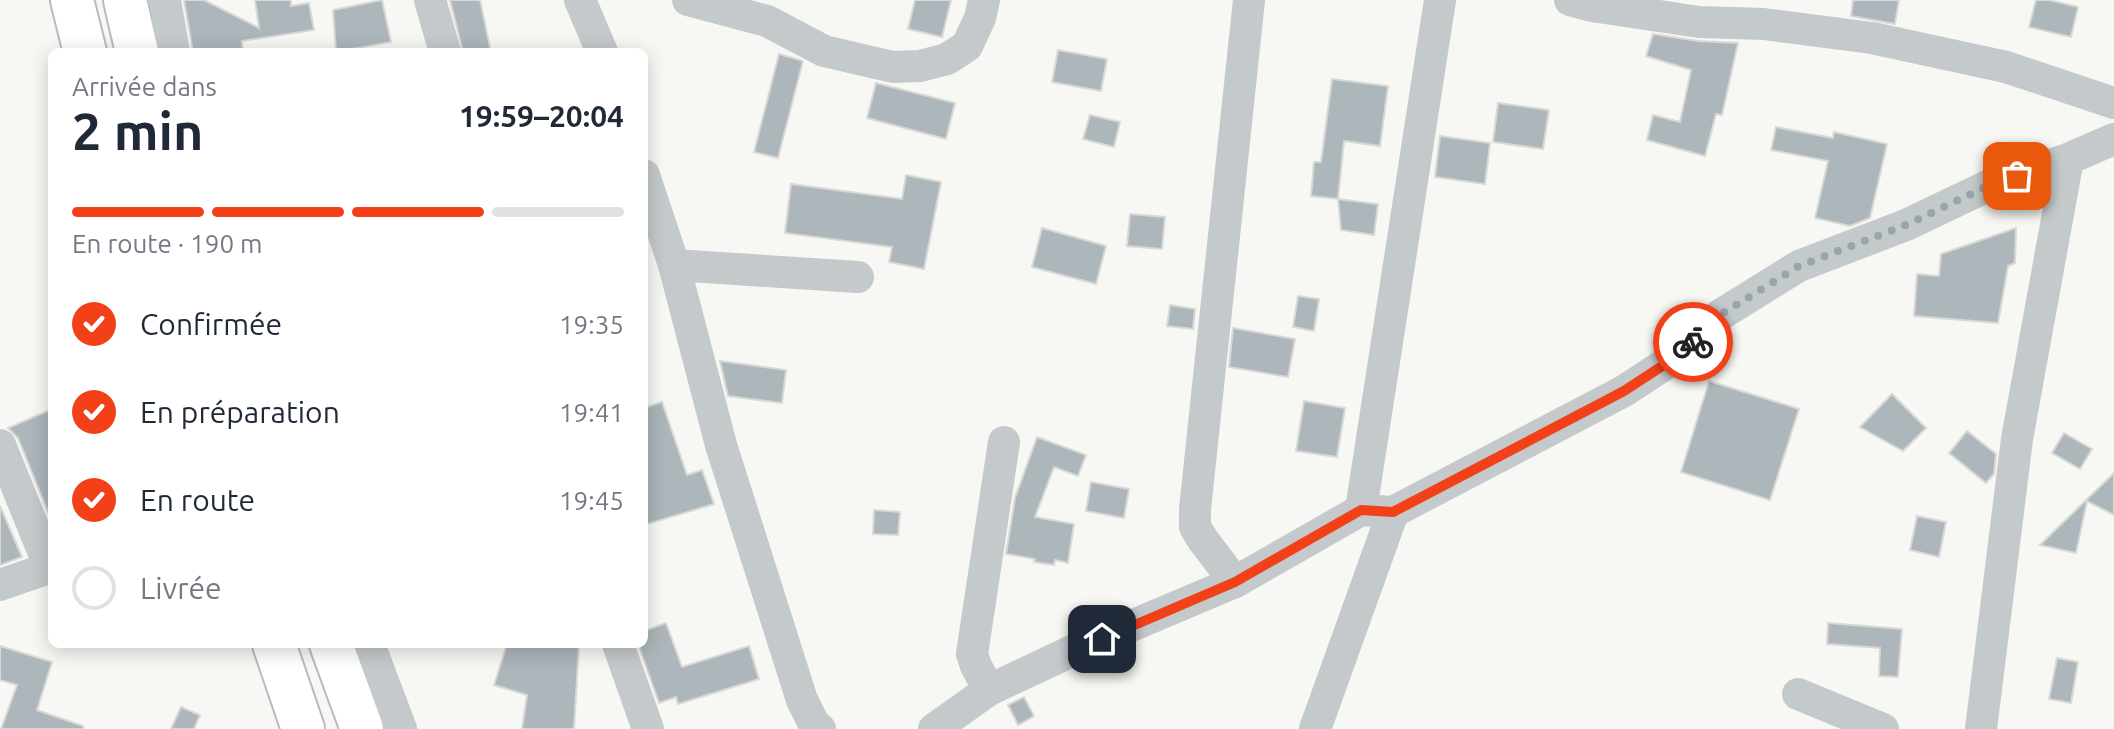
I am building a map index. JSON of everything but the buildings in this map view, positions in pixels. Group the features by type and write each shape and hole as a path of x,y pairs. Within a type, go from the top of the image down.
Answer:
{"main road":[{"path":"72,0 84,48"},
{"path":"125,0 136,48"},
{"path":"275,648 303,729"},
{"path":"332,648 362,729"}],"street":[{"path":"165,0 173,48"},
{"path":"430,0 444,48"},
{"path":"580,0 600,48"},
{"path":"688,0 767,21 824,51 893,67 920,66 947,59 967,46 980,18 984,0"},
{"path":"1235,582 1195,527 1195,509 1249,0"},
{"path":"1361,510 1440,0"},
{"path":"1570,0 1699,22 1764,24 1872,38 2006,67 2114,103"},
{"path":"950,723 989,690 1235,582 1361,510 1393,512 1624,391 1679,355 1720,315 1799,266 1906,225 1992,184 2068,159 2114,139"},
{"path":"1981,729 2017,439 2068,159"},
{"path":"648,187 674,265 721,445 802,700 814,724 820,729"},
{"path":"674,265 858,277"},
{"path":"989,690 972,654 1004,442"},
{"path":"0,445 48,560"},
{"path":"1315,729 1393,512"},
{"path":"0,585 48,568"},
{"path":"371,648 401,729"},
{"path":"619,648 648,729"},
{"path":"1798,694 1883,729"}],"way so far":[{"path":"1693,342 1720,315 1799,266 1906,225 1992,184 2017,176"}],"route":[{"path":"1102,639 1235,582 1361,510 1393,512 1624,391 1679,355 1693,342"}]}
